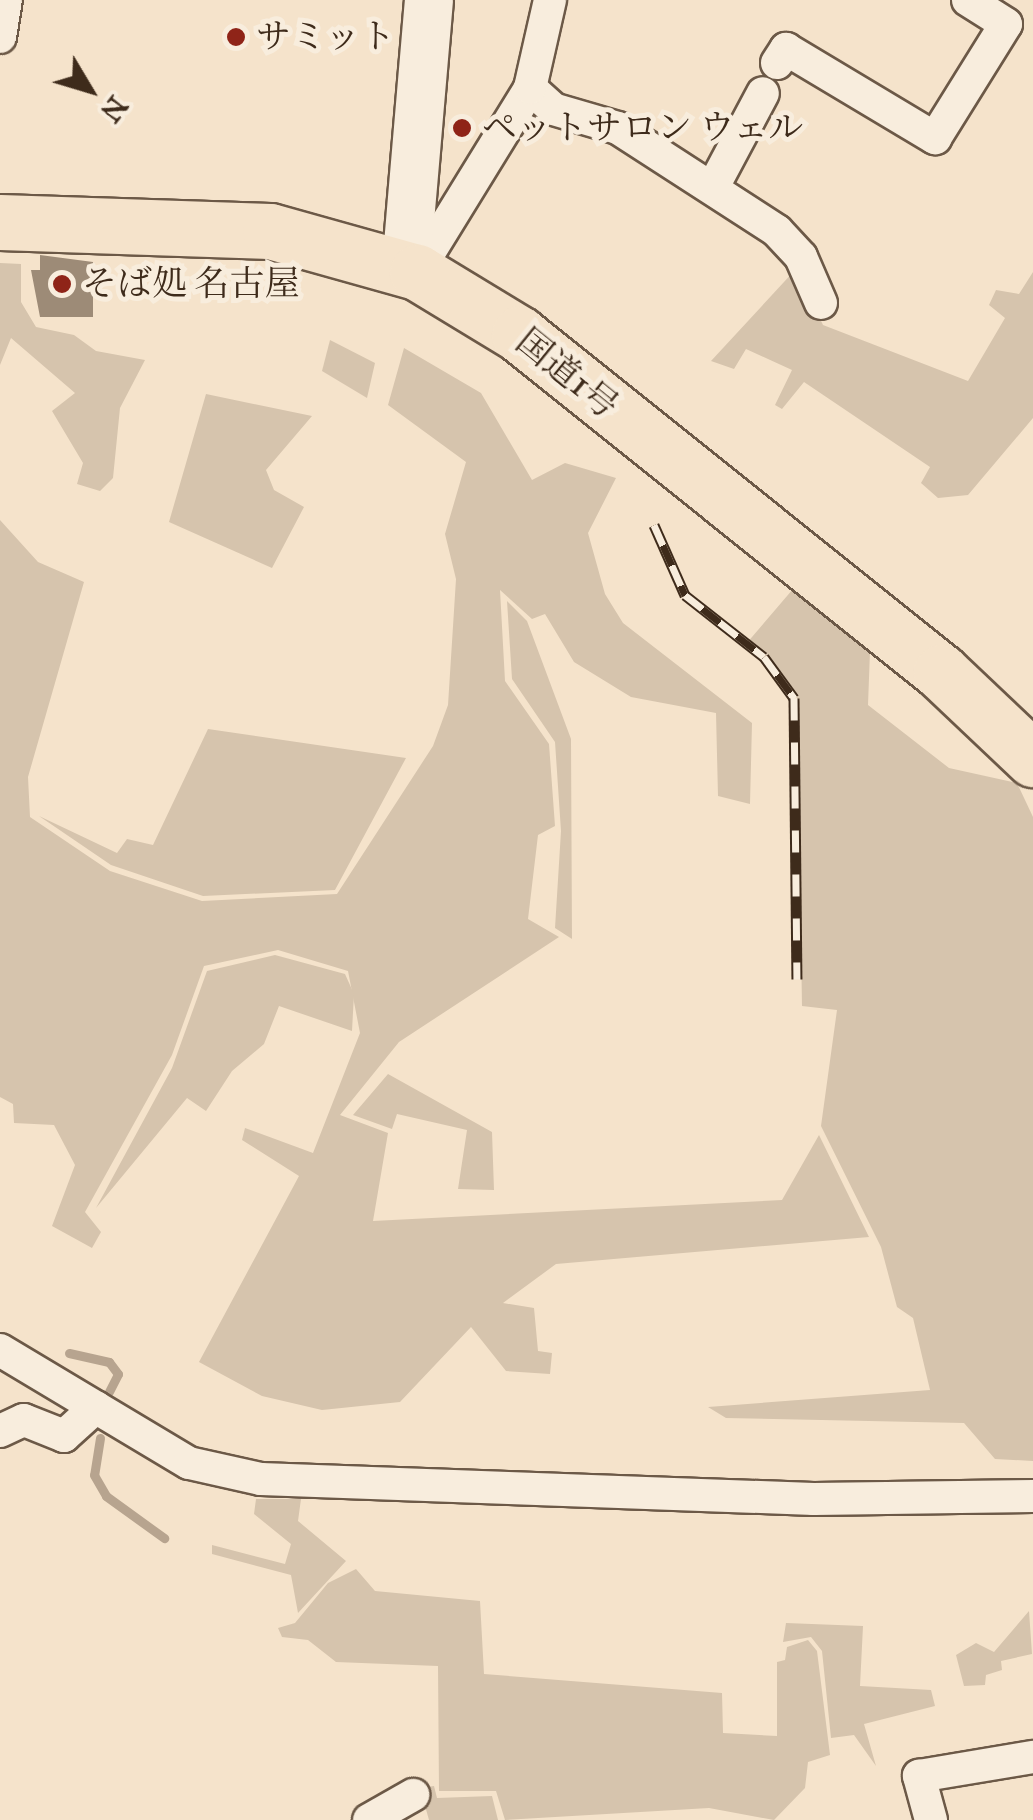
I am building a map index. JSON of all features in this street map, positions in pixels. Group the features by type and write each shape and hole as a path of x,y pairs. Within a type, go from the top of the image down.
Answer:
{"highway":[{"name":"国道1号","path":"0,222 270,230 412,270 519,334 941,672 1033,759"}],"street":[{"path":"0,37 6,0"},
{"path":"412,270 429,0"},
{"path":"412,270 530,88 550,0"},
{"path":"777,62 786,48 935,138 1006,24 1004,9 968,0"},
{"path":"530,88 554,109 618,128 713,187 802,257 821,303"},
{"path":"713,187 763,94"},
{"path":"0,1350 189,1462 261,1479 814,1500 1033,1496"},
{"path":"0,1431 24,1420 64,1436 96,1407"},
{"path":"931,1820 919,1776 1033,1757"},
{"path":"369,1820 413,1796"}],"shaded area":[{"path":"0,263 21,264 21,302 36,327 74,335 96,351 145,360 120,408 113,478 100,491 77,484 83,463 52,411 75,393 11,338 0,365"},
{"path":"796,269 823,325 968,381 1005,318 989,305 996,290 1019,294 1033,272 1033,418 968,495 938,498 921,483 930,467 804,382 782,409 775,405 792,370 746,349 734,369 711,361"},
{"path":"330,340 375,363 367,398 322,371"},
{"path":"404,348 481,393 532,480 565,463 616,478 588,533 605,594 623,623 752,723 750,804 718,796 716,713 631,697 574,662 545,614 532,619 500,590 505,681 549,744 555,826 538,835 528,919 559,937 399,1042 340,1115 388,1133 373,1221 782,1200 819,1135 869,1237 556,1264 503,1303 534,1308 538,1351 552,1353 550,1374 506,1371 471,1327 400,1402 322,1410 262,1396 199,1362 299,1176 242,1140 245,1128 313,1153 360,1033 348,971 278,950 204,966 172,1055 85,1212 101,1232 92,1248 52,1226 75,1165 54,1125 14,1123 13,1104 0,1097 0,520 38,562 84,582 28,777 30,817 110,871 202,901 337,894 433,746 448,705 456,579 445,534 466,462 388,405"},
{"path":"206,394 312,416 266,470 274,490 304,507 272,568 169,522"},
{"path":"793,589 870,651 868,705 949,768 1017,783 1033,817 1033,1461 995,1459 964,1423 726,1418 708,1407 930,1390 913,1318 897,1307 881,1247 821,1126 837,1010 802,1006 797,698 746,644"},
{"path":"507,601 527,621 571,739 572,939 555,928 561,831 555,742 512,679"},
{"path":"208,729 406,758 335,890 203,896 111,865 39,816 117,853 127,839 153,845"},
{"path":"275,955 345,974 354,994 352,1031 279,1006 264,1044 232,1071 206,1111 187,1098 96,1208 172,1068 207,971"},
{"path":"388,1074 492,1132 494,1190 458,1189 467,1130 397,1114 392,1129 353,1115"},
{"path":"256,1499 301,1499 298,1521 346,1561 298,1613 291,1575 212,1554 212,1545 285,1564 291,1544 254,1514"},
{"path":"356,1569 375,1591 480,1601 484,1674 722,1693 723,1733 777,1736 777,1662 785,1660 787,1647 808,1640 817,1651 830,1755 808,1762 805,1788 774,1820 709,1808 505,1820 496,1791 439,1791 438,1666 336,1662 308,1640 282,1637 278,1628 295,1623 328,1583"},
{"path":"1029,1611 1032,1654 1001,1661 1002,1670 986,1675 985,1685 964,1686 956,1655 976,1643 994,1652"},
{"path":"786,1623 863,1626 860,1686 931,1690 935,1706 864,1724 876,1766 854,1735 831,1738 822,1651 811,1637 783,1642"},
{"path":"434,1786 437,1798 492,1796 498,1820 429,1820 420,1788"}],"building":[{"name":"そば処 名古屋","path":"40,255 93,262 93,317 40,317 31,270 40,270"}],"waterway":[{"path":"69,1353 109,1362 118,1374 109,1392"},
{"path":"100,1438 94,1475 106,1496 164,1538"}],"railway":[{"path":"654,525 685,595 764,657 794,698 797,979"}],"place":[{"name":"サミット","path":"236,37"},
{"name":"ペットサロン ウェル","path":"462,128"},
{"name":"そば処 名古屋","path":"62,284"}]}
